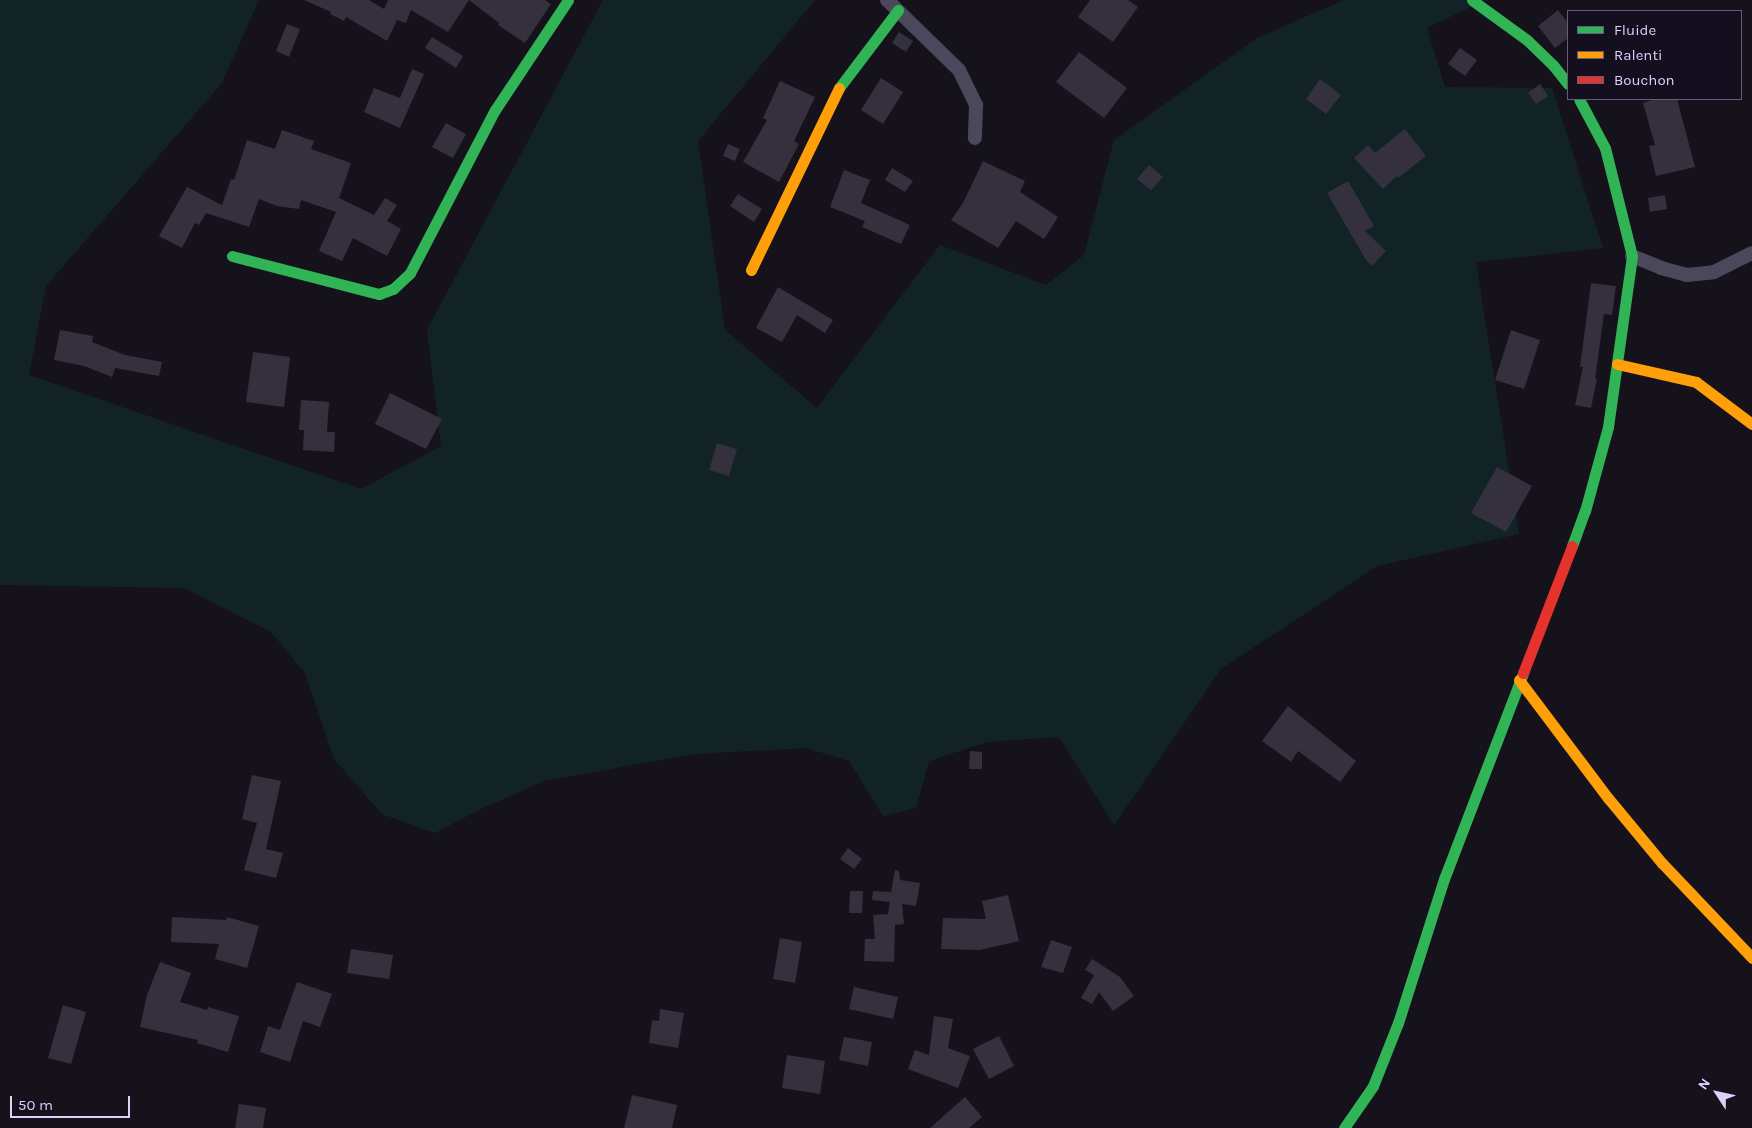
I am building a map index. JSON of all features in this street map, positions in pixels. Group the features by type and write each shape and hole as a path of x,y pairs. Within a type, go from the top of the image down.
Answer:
{"street":[{"path":"232,256 379,294 393,289 410,274 495,110 568,0"},
{"path":"887,0 959,70 976,105 975,138"},
{"path":"1472,0 1527,40 1553,65 1567,83"},
{"path":"750,270 842,81 898,10"},
{"path":"1344,1128 1373,1086 1398,1023 1444,879 1585,511 1608,427 1632,256 1605,148 1580,100"},
{"path":"1632,256 1687,275 1714,272 1752,252"},
{"path":"1617,364 1696,382 1752,424"},
{"path":"1519,680 1614,806 1662,863 1752,958"}],"shaded area":[{"path":"0,0 259,0 222,83 46,286 29,375 361,489 441,446 427,330 603,0 815,0 698,141 725,330 817,408 940,245 1046,285 1084,255 1114,140 1257,38 1344,0 1485,0 1427,28 1445,87 1552,88 1603,248 1476,262 1519,534 1377,566 1221,669 1114,825 1059,737 987,742 929,761 916,808 883,816 849,761 806,748 695,754 544,781 483,808 435,833 382,814 334,759 305,673 271,632 184,588 0,585"}],"building":[{"path":"304,0 369,0 384,9 388,0 469,0 448,32 411,10 406,23 397,20 387,41 346,17 344,21 330,14 331,12"},
{"path":"469,0 545,0 551,4 525,43 498,25 499,23"},
{"path":"1090,0 1128,0 1138,7 1113,42 1078,17"},
{"path":"1558,10 1567,22 1567,39 1555,48 1538,26"},
{"path":"287,24 300,29 289,57 276,51"},
{"path":"899,32 913,41 906,52 892,43"},
{"path":"432,37 463,56 456,68 425,48"},
{"path":"1460,48 1477,60 1465,76 1448,64"},
{"path":"1079,52 1127,88 1104,118 1056,82"},
{"path":"412,69 424,74 400,128 364,112 374,88 400,98"},
{"path":"881,78 903,92 883,124 861,110"},
{"path":"1320,79 1341,95 1326,114 1306,99"},
{"path":"780,81 815,97 794,141 799,144 779,182 743,162 767,120 763,118"},
{"path":"1540,84 1548,96 1536,104 1528,93"},
{"path":"1652,100 1677,100 1695,167 1656,176 1649,146 1655,145 1643,103"},
{"path":"446,123 466,134 453,158 432,147"},
{"path":"1405,129 1426,156 1398,178 1397,176 1383,189 1354,158 1368,145 1375,153"},
{"path":"282,130 314,141 311,149 351,163 339,198 374,215 385,198 397,205 387,221 401,229 387,256 353,238 342,261 319,251 336,212 301,200 299,209 277,206 259,199 249,227 206,213 199,225 195,223 182,248 159,236 187,187 222,205 231,179 234,180 247,140 275,149"},
{"path":"728,144 740,149 735,161 723,156"},
{"path":"983,161 1025,181 1020,192 1058,217 1044,239 1016,221 998,248 951,220 963,203"},
{"path":"1149,165 1163,177 1151,190 1137,179"},
{"path":"892,168 913,181 905,192 885,180"},
{"path":"844,170 870,180 861,203 910,225 901,244 862,227 865,221 830,207"},
{"path":"1348,181 1374,226 1365,231 1386,251 1372,266 1366,260 1327,193"},
{"path":"738,194 762,209 754,222 730,206"},
{"path":"1665,195 1667,209 1650,212 1648,198"},
{"path":"1591,283 1616,286 1612,315 1604,314 1595,379 1597,379 1591,408 1575,405 1583,367 1580,367"},
{"path":"778,287 833,320 825,333 797,315 782,342 756,328"},
{"path":"60,330 93,336 92,342 125,355 162,362 159,376 115,368 112,377 84,366 54,360"},
{"path":"1511,330 1540,340 1524,389 1495,380"},
{"path":"253,352 290,357 284,407 246,402"},
{"path":"390,393 442,419 426,449 375,424"},
{"path":"301,400 329,402 327,432 335,432 334,452 303,450 304,430 299,430"},
{"path":"717,443 737,449 729,476 709,470"},
{"path":"1497,467 1532,486 1506,532 1471,513"},
{"path":"1288,706 1356,761 1340,782 1298,751 1291,762 1262,741"},
{"path":"970,751 982,752 982,769 969,769"},
{"path":"252,775 281,781 266,849 283,853 276,878 244,870 257,823 242,819"},
{"path":"848,848 862,859 854,869 840,859"},
{"path":"895,870 899,871 900,880 920,883 916,906 902,904 904,924 895,925 894,962 864,961 865,939 875,939 873,915 888,914 890,902 872,900 873,891 891,892"},
{"path":"850,891 863,891 862,913 849,913"},
{"path":"1008,895 1019,941 980,950 941,949 943,918 986,919 982,901"},
{"path":"172,917 226,920 227,917 259,926 247,968 215,959 219,944 171,942"},
{"path":"780,938 802,942 795,983 773,979"},
{"path":"1051,940 1072,947 1063,973 1041,967"},
{"path":"351,949 393,955 389,979 347,973"},
{"path":"1092,959 1120,977 1134,996 1113,1011 1099,992 1092,1004 1081,998 1094,975 1085,970"},
{"path":"160,962 191,973 180,1002 207,1010 208,1007 239,1016 228,1052 197,1043 198,1040 140,1027 147,995"},
{"path":"297,982 332,994 320,1027 303,1021 290,1062 260,1052 268,1026 280,1030"},
{"path":"854,987 898,997 893,1019 849,1009"},
{"path":"63,1005 86,1012 71,1064 48,1058"},
{"path":"660,1009 684,1013 678,1048 649,1043 652,1020 659,1021"},
{"path":"934,1016 953,1019 948,1048 970,1056 958,1088 908,1069 915,1050 929,1055"},
{"path":"999,1036 1014,1066 989,1079 973,1049"},
{"path":"844,1037 872,1042 868,1066 839,1060"},
{"path":"787,1055 825,1061 820,1094 782,1088"},
{"path":"632,1095 677,1105 672,1128 624,1128"},
{"path":"965,1097 982,1117 969,1128 930,1128"},
{"path":"239,1104 266,1108 263,1128 235,1128"}],"traffic: fast":[{"path":"232,256 379,294 393,289 410,273 495,110 568,0"},
{"path":"1472,0 1527,40 1553,65 1567,83"},
{"path":"839,88 898,10"},
{"path":"1572,546 1585,511 1608,427 1632,256 1605,148 1580,100"},
{"path":"1344,1128 1373,1086 1398,1023 1444,879 1523,673"}],"traffic: slow":[{"path":"751,270 839,88"},
{"path":"1617,364 1696,382 1752,424"},
{"path":"1519,680 1608,798 1662,863 1752,958"}],"traffic: jam":[{"path":"1523,673 1572,546"}]}
